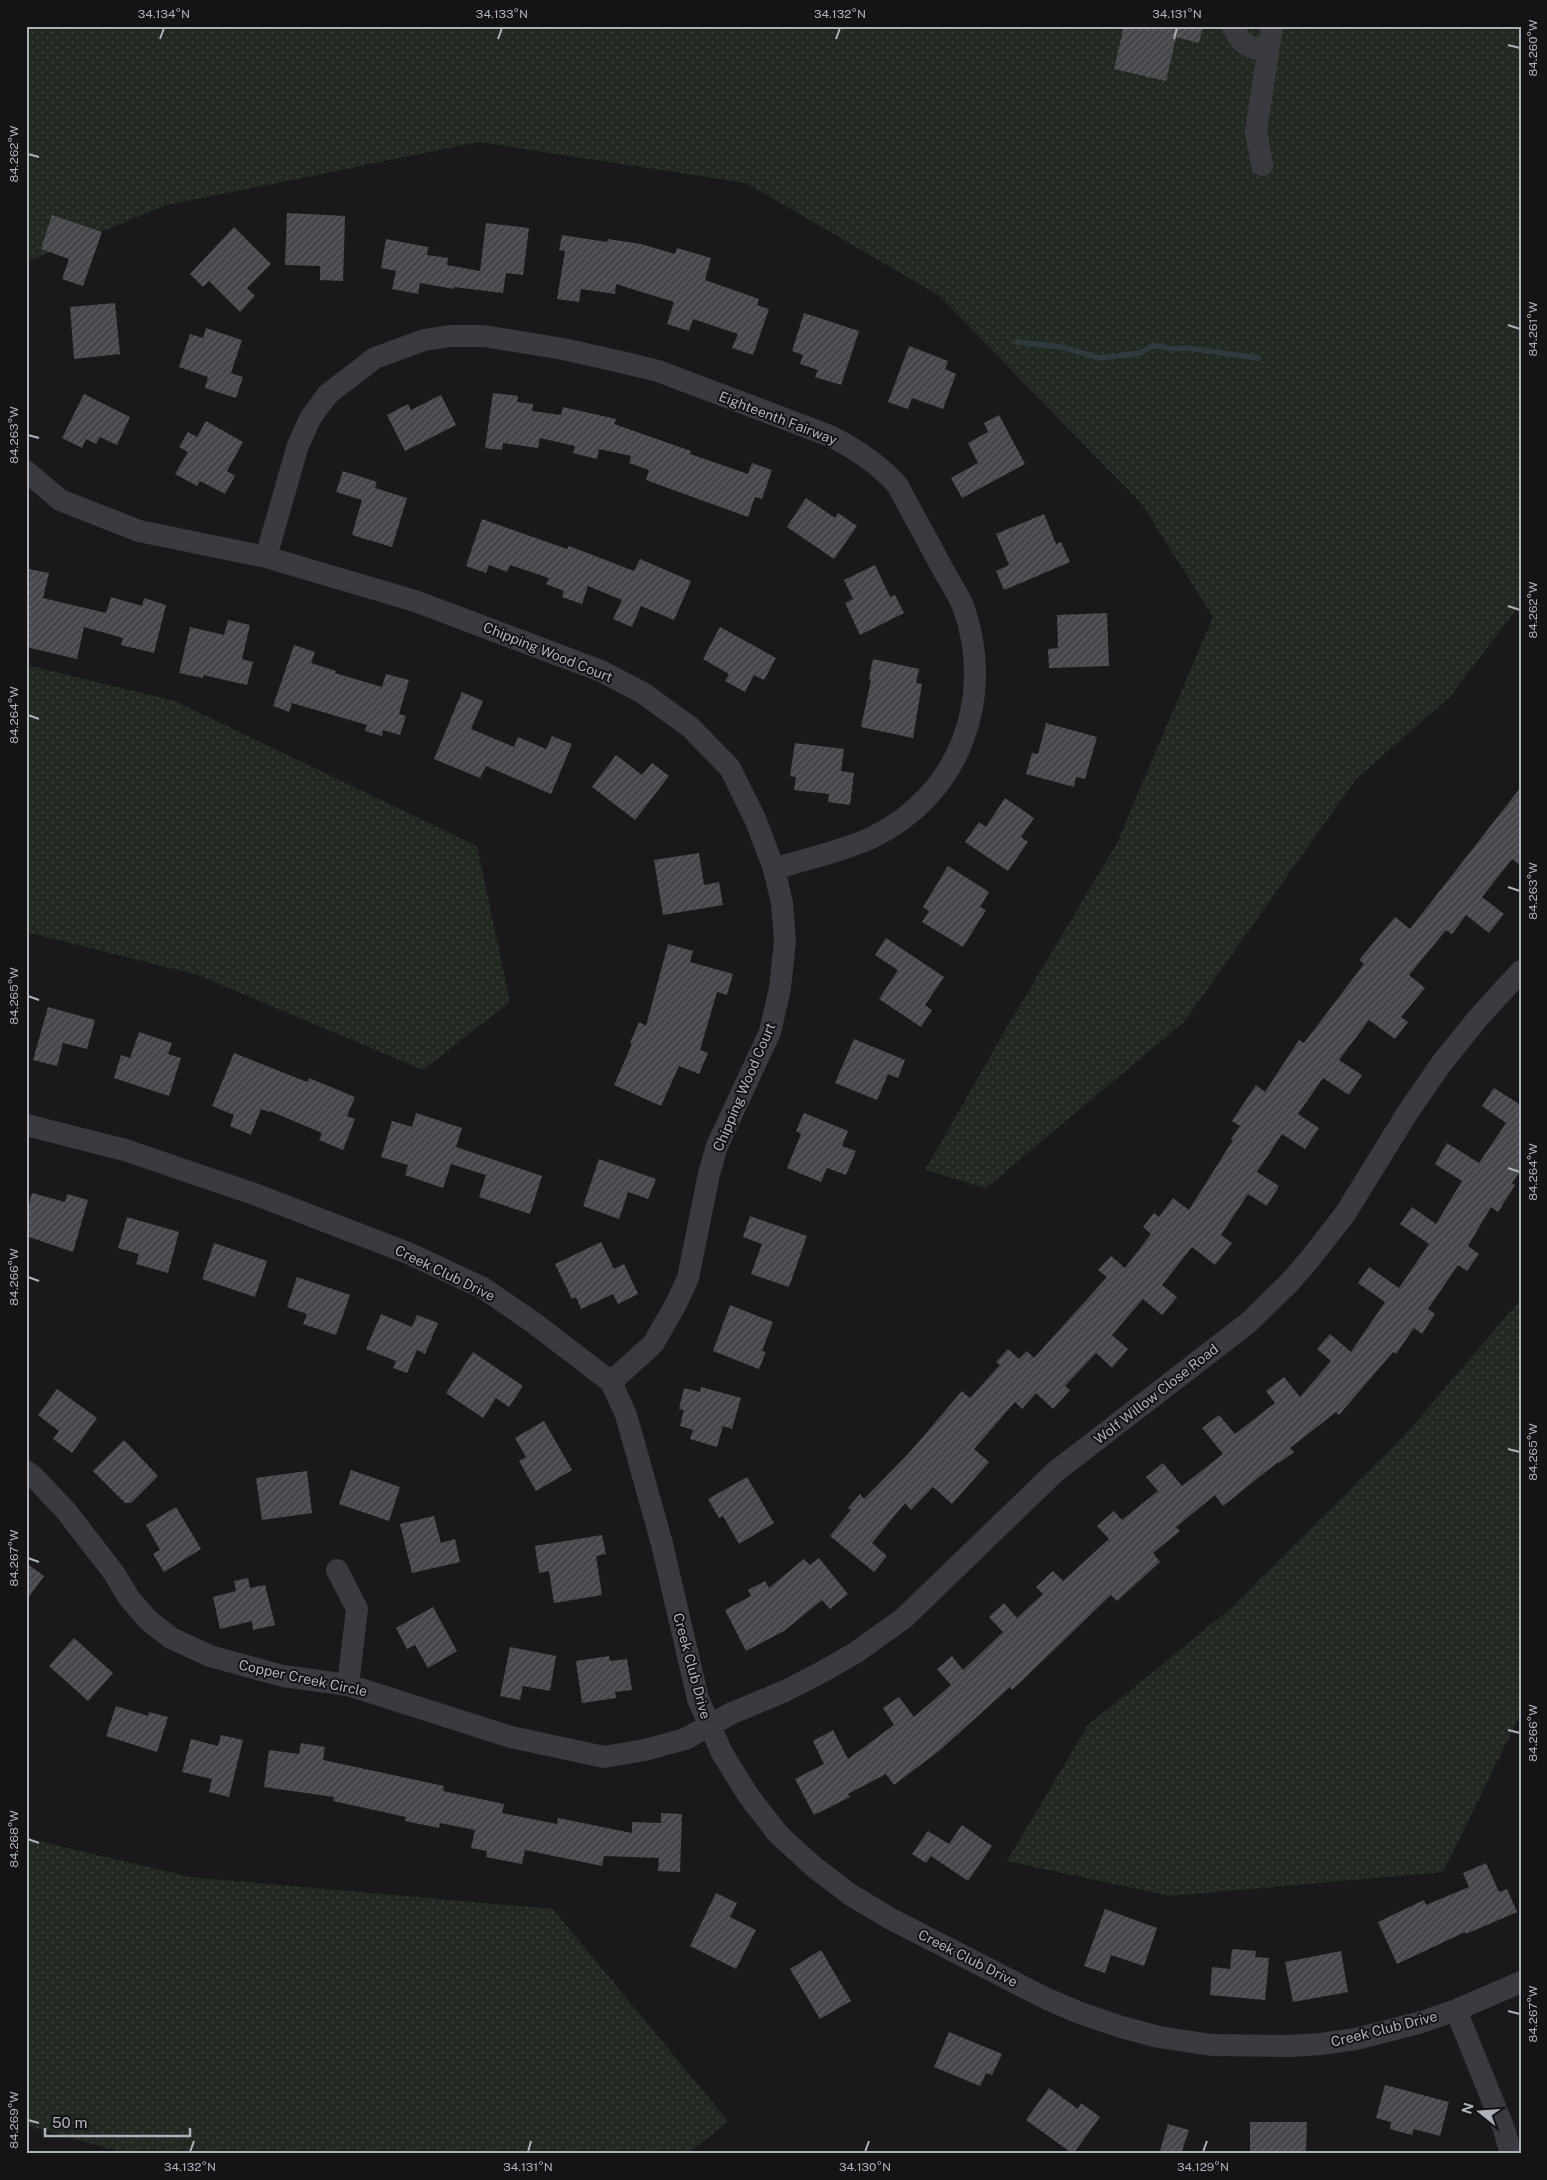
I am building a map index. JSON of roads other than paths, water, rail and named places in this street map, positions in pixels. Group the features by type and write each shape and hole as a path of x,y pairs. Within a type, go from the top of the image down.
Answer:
{"street":[{"path":"1234,26 1238,39 1248,47 1268,52"},
{"path":"1262,166 1256,131 1272,26"},
{"name":"Eighteenth Fairway","path":"266,557 298,445 312,417 328,394 375,358 398,348 433,339 450,336 484,336 563,349 650,369 830,436 856,449 886,473 898,486 962,604 976,659 976,689 972,716 962,743 946,774 924,800 898,823 871,838 842,850 774,869"},
{"name":"Chipping Wood Court","path":"26,471 60,500 139,531 266,557 415,601 602,670 643,693 690,727 730,768 756,821 774,869 782,903 785,941 780,988 770,1032 717,1146 709,1174 688,1278 676,1304 653,1344 611,1382"},
{"name":"Wolf Willow Close Road","path":"708,1726 820,1673 880,1637 911,1612 1055,1472 1248,1323 1309,1260 1345,1214 1408,1112 1441,1064 1478,1018 1521,971"},
{"name":"Creek Club Drive","path":"26,1125 125,1150 257,1195 408,1253 483,1288 534,1323 611,1382 626,1415 662,1544 698,1699 708,1726 722,1753 748,1795 778,1834 814,1868 851,1895 891,1919 1047,1999 1080,2013 1159,2037 1211,2045 1260,2047 1321,2044 1356,2039 1422,2022 1456,2010 1521,1982"},
{"name":"Copper Creek Circle","path":"26,1472 34,1477 66,1511 148,1620 171,1638 210,1656 283,1676 348,1685 511,1736 604,1757 645,1750 685,1738 708,1726"},
{"path":"337,1570 357,1609 348,1685"},
{"path":"1456,2010 1504,2129 1511,2154"}],"waterway":[{"path":"1017,342 1062,347 1099,358 1141,353 1152,346 1172,349 1187,348 1258,358"}]}
